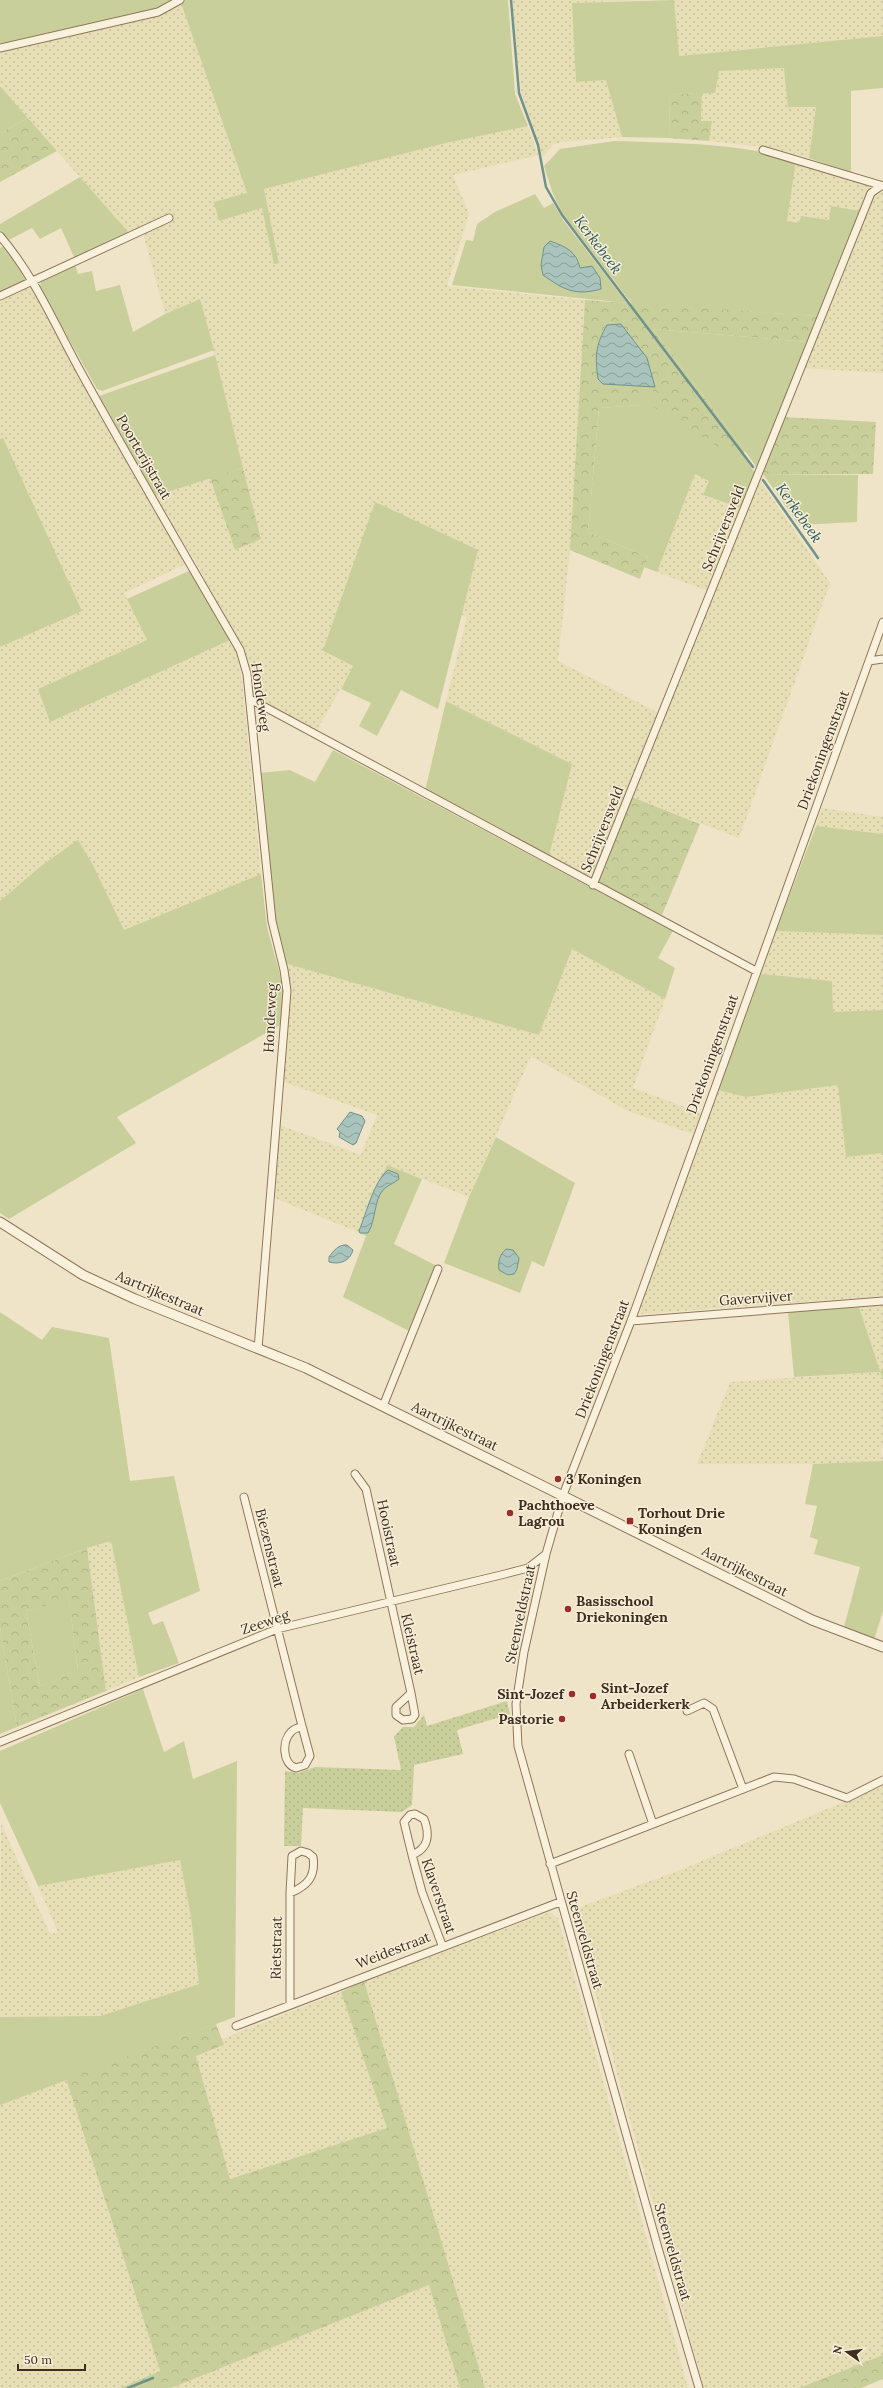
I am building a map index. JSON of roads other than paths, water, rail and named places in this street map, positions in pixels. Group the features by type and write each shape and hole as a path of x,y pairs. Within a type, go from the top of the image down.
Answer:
{"street":[{"path":"0,48 158,12 180,0"},
{"path":"763,150 882,186"},
{"name":"Schrijversveld","path":"593,885 871,193 882,186"},
{"path":"0,296 169,218"},
{"name":"Poorterijstraat","path":"0,236 22,262 33,280 86,381 237,645"},
{"name":"Driekoningenstraat","path":"563,1495 630,1321 883,622"},
{"name":"Hondeweg","path":"237,645 247,674 272,921 287,991 258,1349"},
{"path":"869,661 883,659"},
{"name":"Schrijversveld","path":"250,699 593,885 756,971"},
{"name":"Aartrijkestraat","path":"0,1222 83,1275 306,1368 812,1620 883,1647"},
{"path":"382,1406 438,1269"},
{"name":"Gavervijver","path":"630,1321 883,1301"},
{"name":"Hooistraat","path":"355,1474 366,1489 390,1601"},
{"name":"Steenveldstraat","path":"563,1495 546,1554 524,1652 516,1704 518,1746 560,1902 699,2388"},
{"name":"Biezenstraat","path":"244,1497 310,1756 305,1765 296,1768 289,1765 287,1760 286,1741 292,1731 302,1726"},
{"name":"Zeeweg","path":"0,1742 277,1629 528,1568 546,1554"},
{"name":"Kleistraat","path":"390,1601 411,1693"},
{"path":"687,1711 704,1703 713,1709 743,1789"},
{"path":"629,1754 653,1824"},
{"path":"550,1864 774,1777 788,1778 847,1798 883,1780"},
{"name":"Klaverstraat","path":"412,1855 423,1848 428,1838 424,1819 415,1814 410,1815 404,1822 412,1855 422,1892 442,1945"},
{"name":"Rietstraat","path":"290,1893 304,1887 310,1882 314,1864 313,1858 308,1853 302,1851 292,1856 290,1893 290,2004"},
{"name":"Weidestraat","path":"236,2026 442,1945 560,1902"}],"water":[{"path":"550,241 570,250 576,258 580,268 592,266 600,278 601,289 577,292 564,288 543,275 541,265 544,247"},
{"path":"621,324 647,358 655,387 603,384 598,379 596,357 600,339 607,325"},
{"path":"350,1112 362,1116 365,1121 356,1143 353,1145 339,1137 340,1132 337,1129"},
{"path":"388,1170 398,1174 399,1179 383,1190 380,1194 371,1228 368,1233 360,1233 359,1231 371,1198 383,1175"},
{"path":"347,1245 353,1250 350,1257 337,1263 329,1262 329,1257 334,1250 341,1246"},
{"path":"506,1249 513,1250 519,1258 517,1269 514,1274 508,1275 499,1270 500,1259"}],"waterway":[{"name":"Kerkebeek","path":"511,0 519,93 538,145 546,187 562,215 753,467"},
{"name":"Kerkebeek","path":"763,480 818,558"},
{"path":"128,2388 153,2378"}],"place":[{"name":"3 Koningen","path":"558,1479"},
{"name":"Pachthoeve Lagrou","path":"510,1513"},
{"name":"Torhout Drie Koningen","path":"630,1521"},
{"name":"Basisschool Driekoningen","path":"568,1609"},
{"name":"Sint-Jozef","path":"572,1694"},
{"name":"Sint-Jozef Arbeiderkerk","path":"593,1696"},
{"name":"Pastorie","path":"562,1719"}]}
